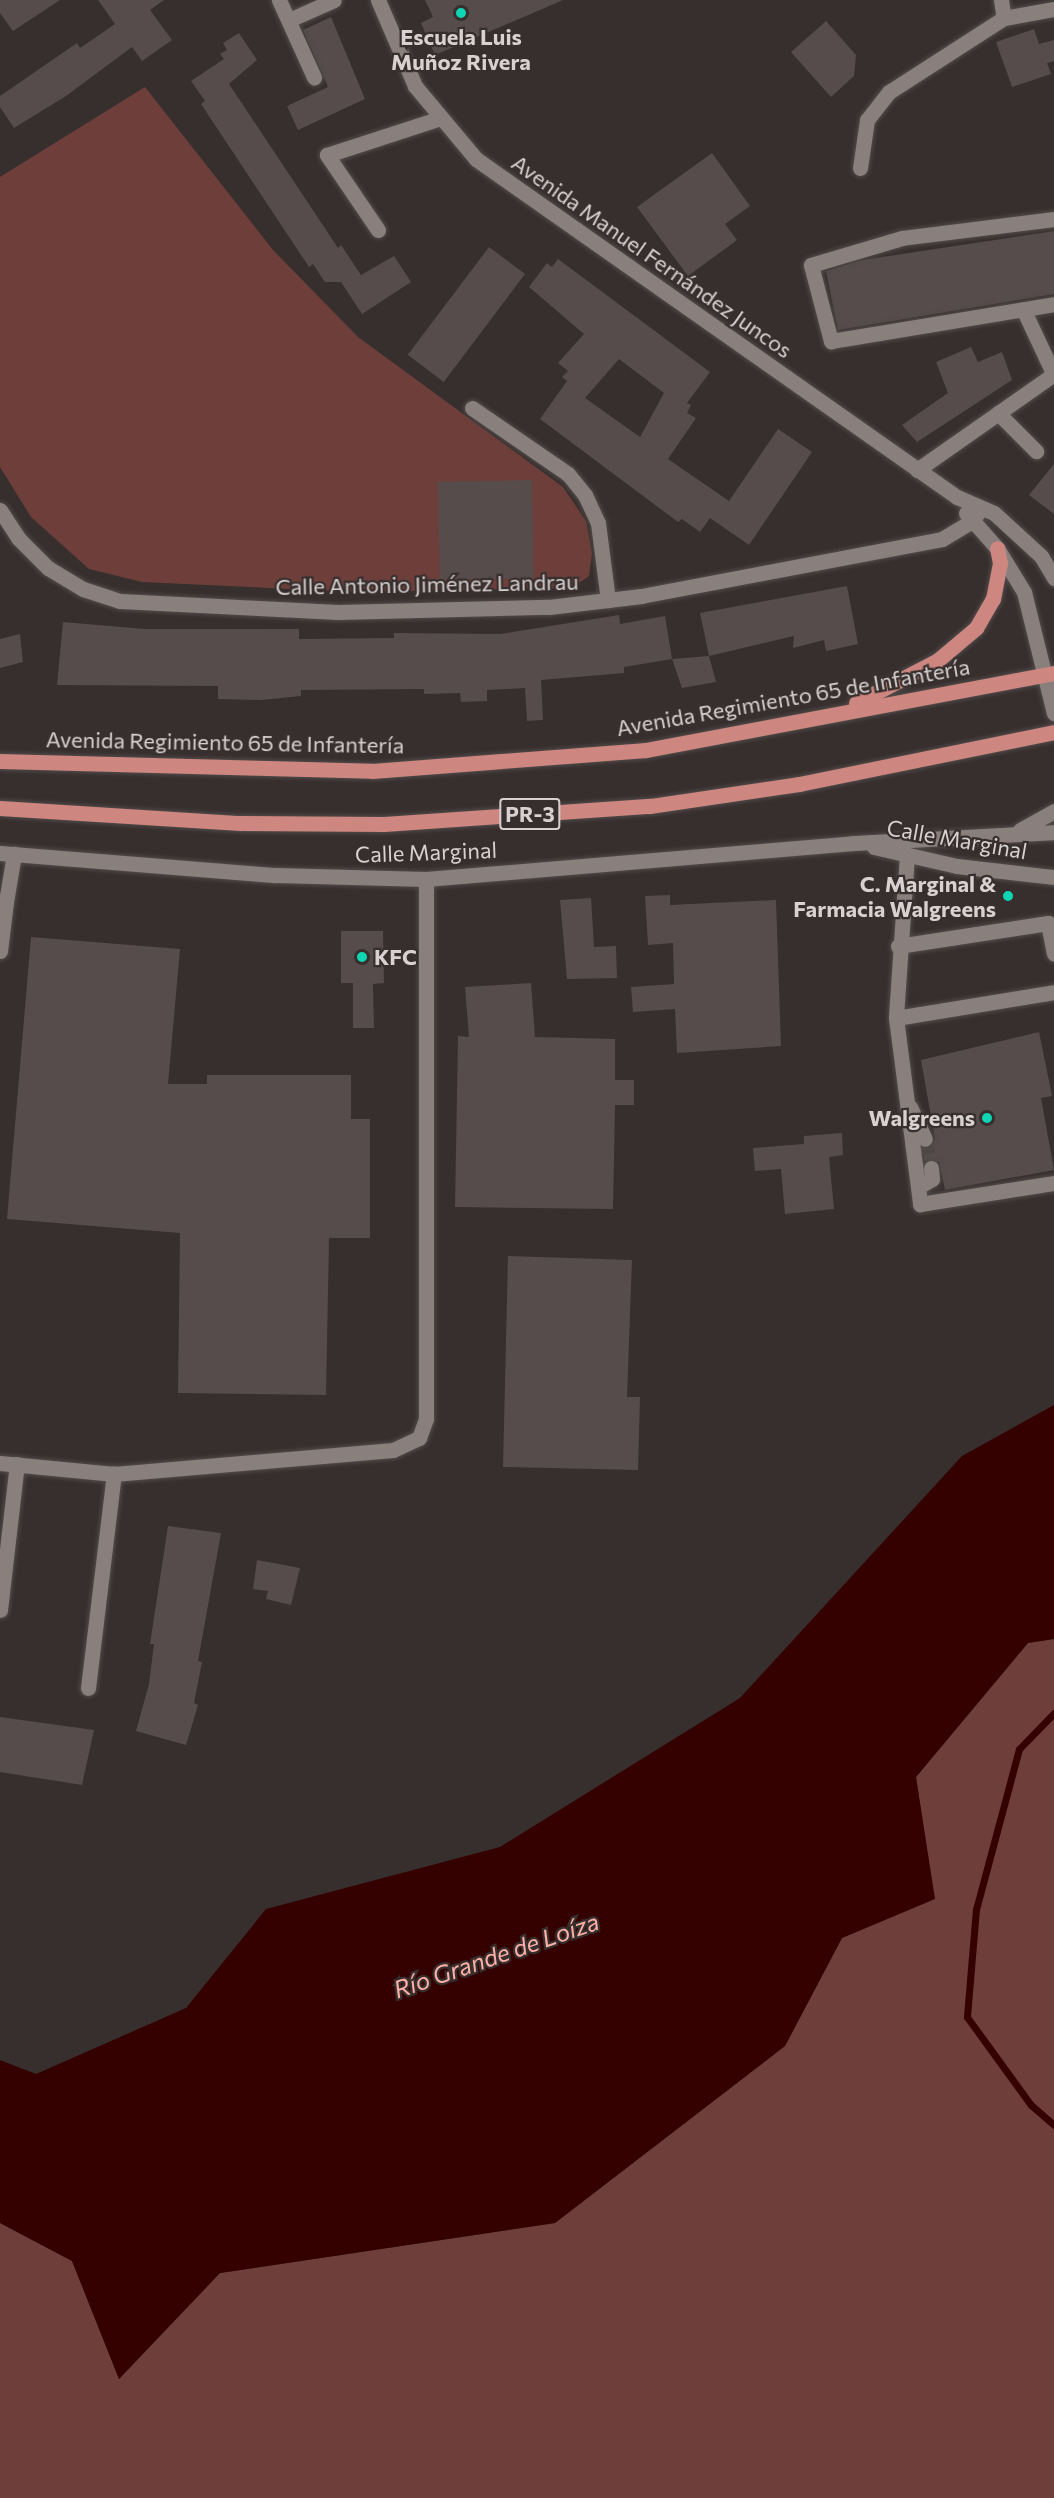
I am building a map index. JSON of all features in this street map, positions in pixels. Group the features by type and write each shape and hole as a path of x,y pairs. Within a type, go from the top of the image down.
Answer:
{"main road":[{"path":"837,712 939,660 976,628 993,599 1000,563 997,548"},
{"name":"Avenida Regimiento 65 de Infantería","path":"0,761 372,771 646,750 837,712 1050,674"},
{"name":"PR-3","path":"0,808 241,824 384,824 650,806 799,784 1054,732"}],"street":[{"path":"279,0 314,77"},
{"path":"289,20 334,0"},
{"name":"Avenida Manuel Fernández Juncos","path":"378,0 415,86 476,159 957,497 982,508 1024,538 1054,578"},
{"path":"1001,0 1004,18"},
{"path":"860,168 867,120 896,88 1004,18 1054,9"},
{"path":"378,230 327,155 441,117"},
{"path":"1054,219 903,238 811,265 831,341 1024,311 1054,304"},
{"path":"918,470 1054,374 1024,311"},
{"path":"472,408 568,474 585,495 598,523 608,600"},
{"path":"998,413 1036,451"},
{"name":"Avenida Manuel Fernández Juncos","path":"957,497 970,522 997,548 1024,592 1050,674 1054,713"},
{"name":"Calle Antonio Jiménez Landrau","path":"0,510 18,538 48,568 83,589 142,604 338,612 549,607 608,600 942,539 970,522 982,508"},
{"path":"1024,538 1054,555"},
{"path":"1007,835 1054,811"},
{"name":"Calle Marginal","path":"7,854 276,875 426,879 853,843 1054,832"},
{"name":"Calle Marginal","path":"853,843 957,866 1054,877"},
{"path":"0,951 7,854"},
{"path":"907,855 908,890 898,946 896,1018 920,1204 1054,1183"},
{"path":"0,1462 114,1474 393,1450 418,1438 426,1419 426,879"},
{"path":"898,946 1048,923 1054,952"},
{"path":"896,1018 1054,992"},
{"path":"907,1102 925,1139"},
{"path":"918,1186 932,1179 931,1168"},
{"path":"0,1610 17,1464"},
{"path":"88,1688 114,1474"}],"shaded area":[{"path":"145,87 273,250 358,337 563,487 586,521 592,553 589,576 572,588 357,592 142,582 89,569 31,517 0,467 0,177"},
{"path":"1054,1639 1054,2498 0,2498 0,2223 72,2261 119,2379 220,2273 555,2223 785,2046 842,1938 934,1899 916,1777 1028,1643"}],"water":[{"name":"Río Grande de Loíza","path":"1054,1405 1054,1639 1028,1643 916,1777 935,1899 842,1938 785,2046 555,2223 220,2273 119,2379 72,2261 0,2223 0,2060 36,2074 186,2008 266,1909 500,1847 740,1698 962,1456"}],"building":[{"path":"0,0 60,0 13,31 0,13"},
{"path":"98,0 164,0 150,10 172,40 142,61 132,47 66,96 14,128 0,107 0,96 77,43 80,48 115,24"},
{"path":"425,0 563,0 435,55 421,23 433,17"},
{"path":"331,17 365,99 298,130 287,106 328,87 303,30"},
{"path":"826,21 856,55 854,76 831,97 791,52"},
{"path":"1034,29 1039,44 1054,40 1054,61 1047,63 1051,74 1012,87 996,42"},
{"path":"239,33 257,60 229,84 338,248 341,245 361,275 394,256 411,282 362,314 341,282 325,282 313,264 309,267 201,104 205,101 191,81 224,59 220,54 227,50 223,43"},
{"path":"712,153 750,206 725,224 737,240 688,276 637,207"},
{"path":"1054,231 1054,294 838,330 826,271 862,260"},
{"path":"489,247 525,274 444,382 408,355"},
{"path":"558,259 710,372 687,403 691,405 687,413 696,418 668,459 729,501 778,429 812,452 749,545 710,518 700,532 682,519 678,522 540,419 567,381 562,377 568,371 558,363 584,334 529,287 547,263 552,267","holes":["619,359 664,393 640,437 585,398"]},
{"path":"971,347 978,362 1002,352 1012,380 917,442 902,425 948,393 936,362"},
{"path":"1054,464 1054,514 1029,495"},
{"path":"532,480 534,578 440,580 438,482"},
{"path":"847,586 858,644 826,651 824,640 793,648 794,636 709,656 700,613"},
{"path":"619,615 620,624 665,616 672,659 624,667 624,673 541,680 543,720 527,721 525,688 487,690 487,701 461,702 460,693 424,694 424,689 301,690 301,696 261,700 218,699 218,686 57,685 63,622 145,629 299,629 299,639 394,638 394,633 500,634"},
{"path":"20,634 23,662 0,668 0,639"},
{"path":"709,656 716,682 682,688 672,659"},
{"path":"670,895 670,905 776,900 781,1046 677,1053 675,1009 633,1012 631,987 674,984 673,943 648,945 645,896"},
{"path":"591,898 594,947 616,946 617,978 567,979 560,900"},
{"name":"KFC","path":"341,931 383,931 384,983 373,984 374,1028 353,1028 353,983 341,983"},
{"path":"31,937 180,949 168,1084 207,1084 207,1075 351,1075 351,1119 370,1119 370,1238 329,1238 326,1395 178,1393 180,1233 7,1219"},
{"path":"531,983 535,1037 615,1039 615,1080 634,1080 634,1105 615,1105 613,1209 455,1207 458,1036 469,1037 465,987"},
{"name":"Walgreens","path":"1039,1032 1052,1096 1041,1098 1054,1170 945,1190 939,1162 924,1161 923,1148 930,1148 935,1139 921,1060"},
{"path":"842,1133 843,1155 829,1157 834,1209 785,1214 781,1169 755,1171 753,1148 804,1144 804,1136"},
{"path":"508,1256 632,1260 627,1397 640,1397 638,1470 503,1467"},
{"path":"168,1526 221,1533 198,1661 202,1662 194,1703 198,1705 186,1745 136,1731 149,1684 154,1644 150,1644"},
{"path":"257,1560 300,1568 291,1605 266,1599 268,1591 253,1589"},
{"path":"0,1717 94,1730 82,1785 0,1772"}],"waterway":[{"path":"1054,1713 1019,1749 976,1909 967,2017 1031,2105 1054,2125"}],"tunnel":[{"path":"925,1139 931,1168"}],"place":[{"name":"Escuela Luis Muñoz Rivera","path":"461,13"},
{"name":"C. Marginal & Farmacia Walgreens","path":"1008,896"},
{"name":"KFC","path":"362,957"},
{"name":"Walgreens","path":"987,1118"}]}
